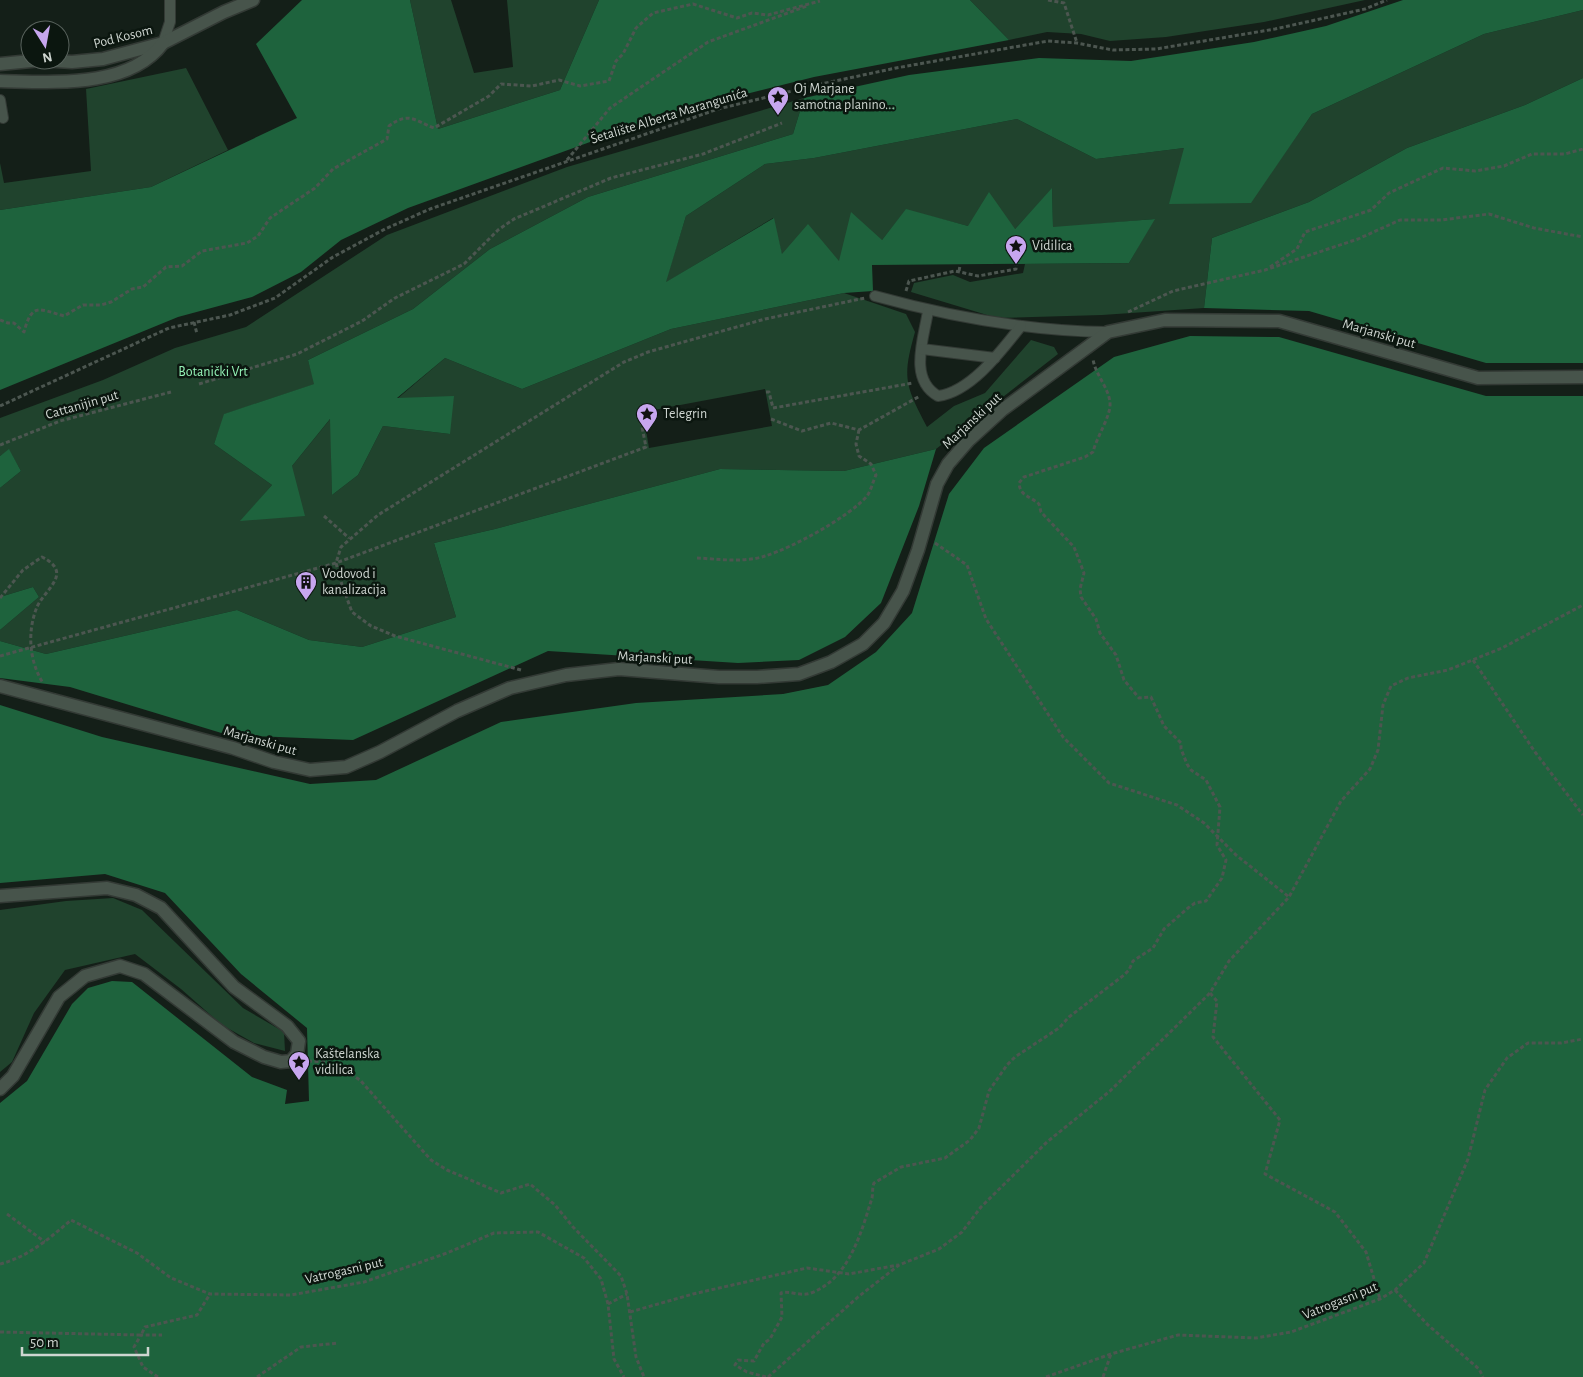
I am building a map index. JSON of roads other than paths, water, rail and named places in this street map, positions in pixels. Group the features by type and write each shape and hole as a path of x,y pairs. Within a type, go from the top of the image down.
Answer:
{"street":[{"name":"Pod Kosom","path":"0,64 41,60 72,62 103,59 163,43 224,12 253,0"},
{"name":"Pod Kosom","path":"0,81 100,78 130,70 153,56 163,43"},
{"name":"Marjanski put","path":"0,686 233,748 274,762 310,770 346,767 380,752 457,711 510,688 566,675 619,669 719,677 782,675 799,674 832,662 863,644 884,623 903,591 923,534 937,484 948,464 968,441 1002,410 1108,332 1165,320 1280,322 1478,378 1583,377"},
{"path":"0,896 69,889 107,888 136,895 161,908 234,987 287,1026 299,1040 298,1054 291,1061 281,1062 264,1057 234,1042 144,974 120,966 85,976 59,997 13,1076 0,1089"}],"lane":[{"path":"163,43 170,22 170,0"},
{"path":"0,100 3,118"},
{"name":"Marjanski put","path":"875,296 928,311 987,322 1108,332"},
{"path":"928,311 919,361 926,386 938,396 946,395 968,382 995,358 1021,326"},
{"path":"922,350 995,358"}],"place":[{"name":"Oj Marjane samotna planino...","path":"778,116"},
{"name":"Vidilica","path":"1016,265"},
{"name":"Telegrin","path":"647,433"},
{"name":"Vodovod i kanalizacija","path":"306,601"},
{"name":"Kaštelanska vidilica","path":"299,1081"}],"park label":[{"name":"Botanički Vrt","path":"213,372"}]}
